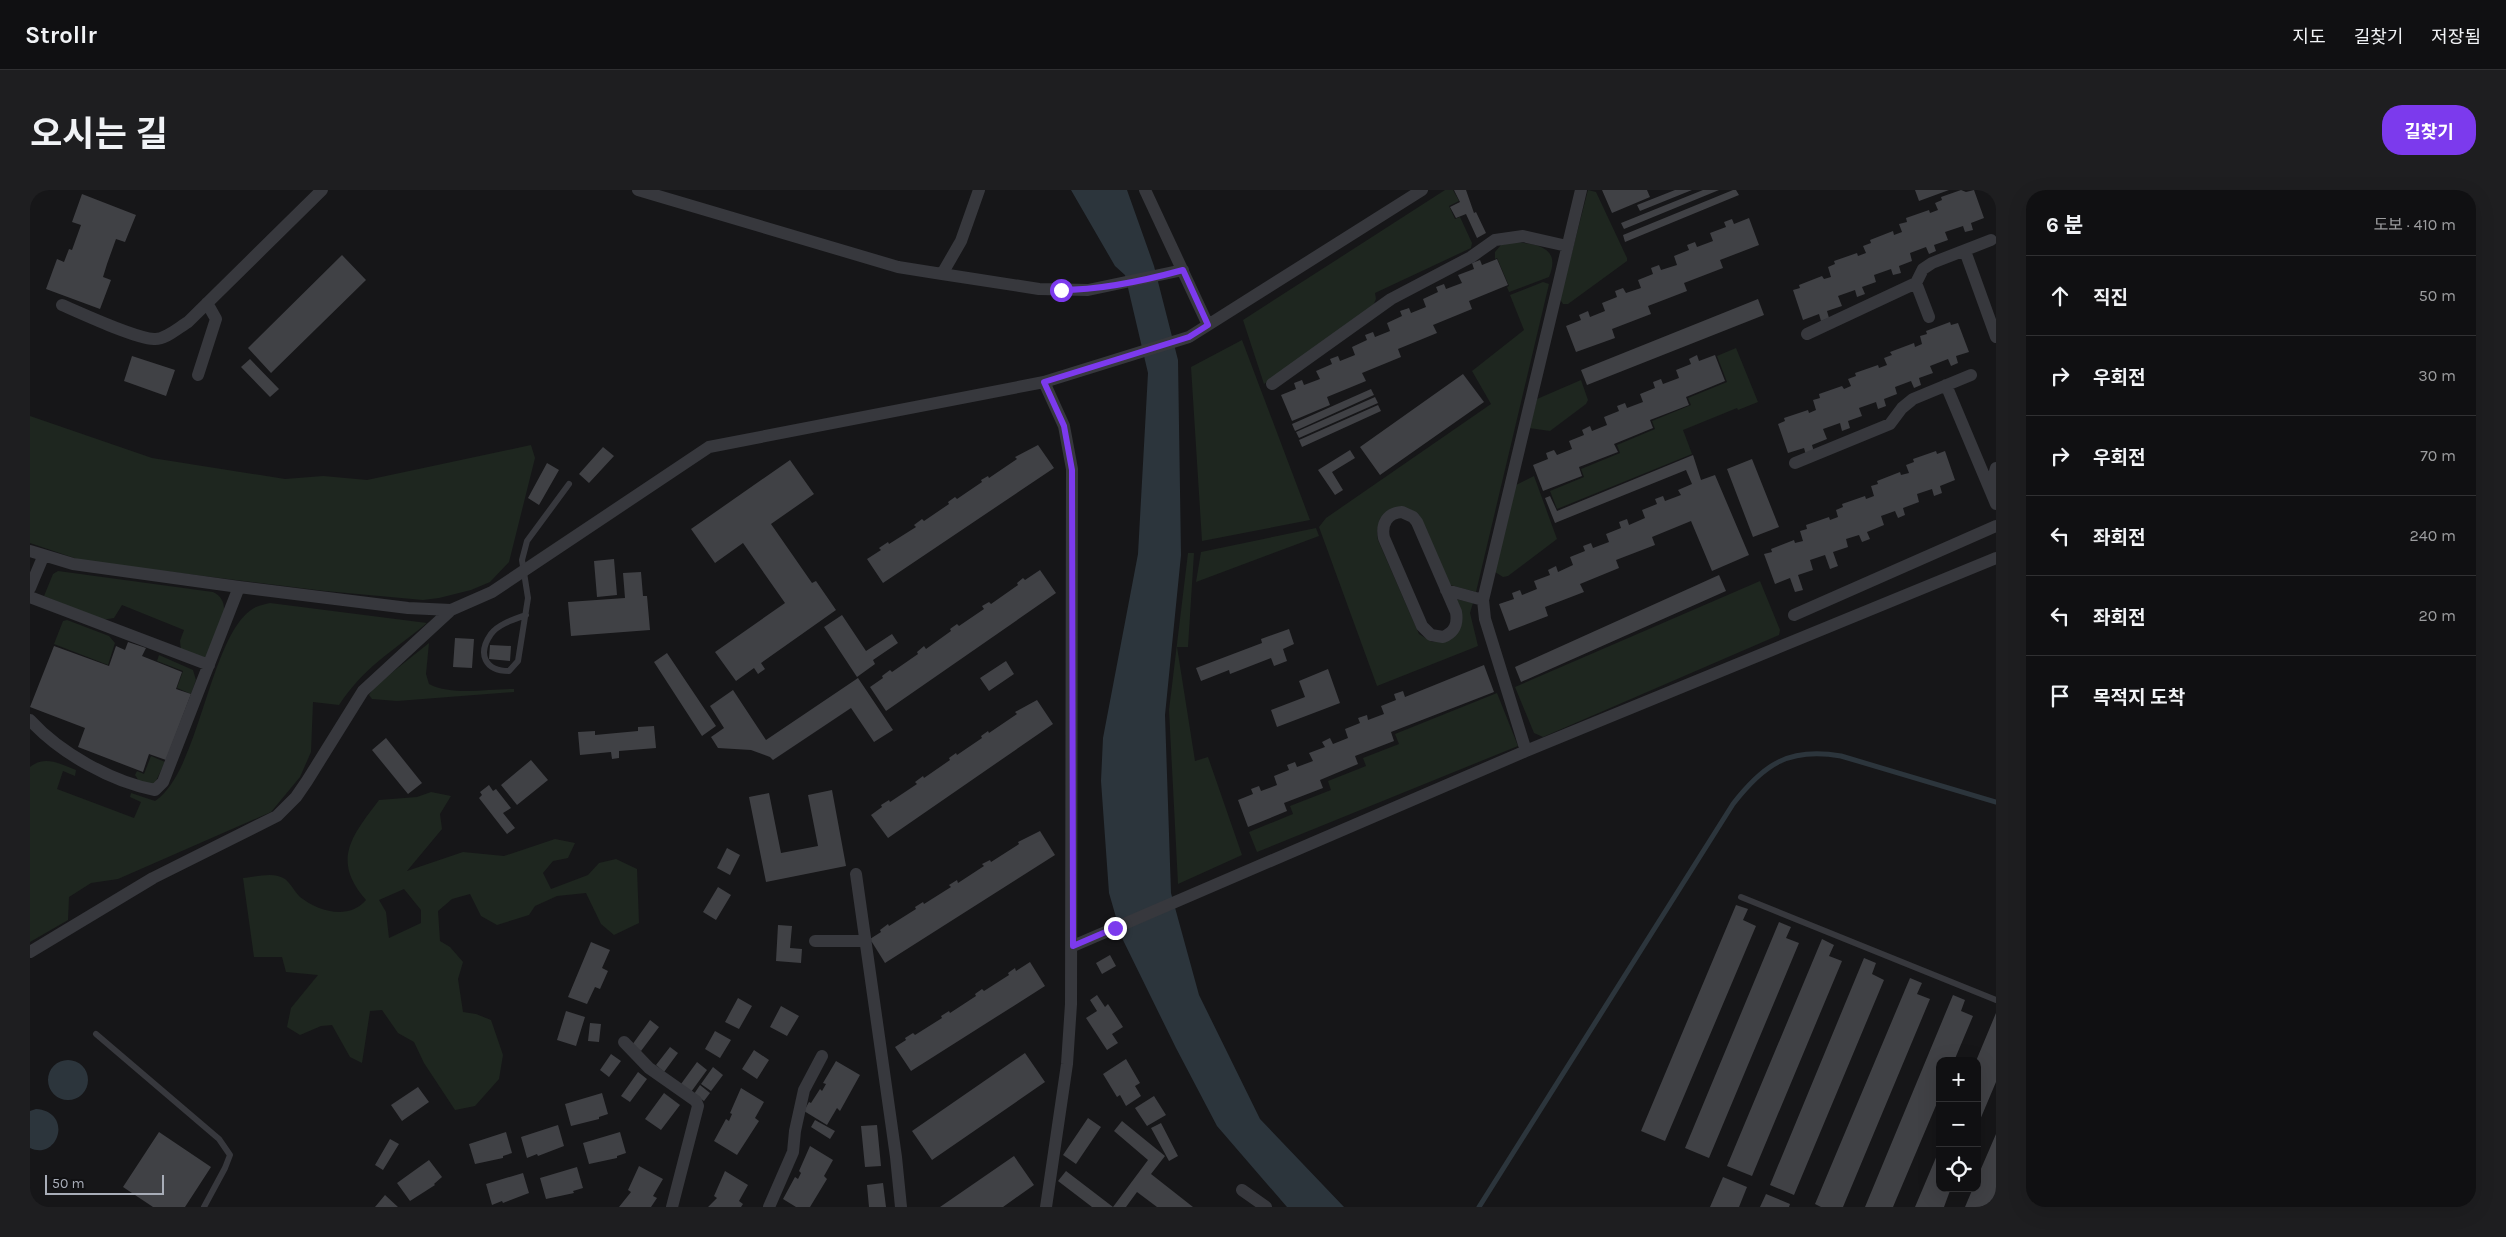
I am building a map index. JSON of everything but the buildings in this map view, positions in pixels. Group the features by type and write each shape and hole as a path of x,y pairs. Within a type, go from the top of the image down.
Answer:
{"street":[{"path":"62,305 140,336 155,339 164,337 188,322 322,190"},
{"path":"638,190 898,267 986,282 1061,290 1088,290 1183,270"},
{"path":"942,274 960,241 979,190"},
{"path":"1146,190 1208,325"},
{"path":"30,952 154,878 277,816 296,797 363,691 451,610 492,592 709,448 1044,382 1189,337 1422,190"},
{"path":"1526,751 1485,619 1483,600 1581,190"},
{"path":"1272,384 1391,299 1470,257 1495,240 1522,236 1567,246"},
{"path":"1807,334 1916,283 1923,269 1932,263 1991,240"},
{"path":"1965,251 1996,337"},
{"path":"1916,283 1929,317"},
{"path":"198,375 216,319 207,303"},
{"path":"1794,463 1890,424 1902,408 1914,399 1971,375"},
{"path":"1044,382 1064,426 1072,470 1073,946 1067,1064 1046,1207"},
{"path":"1946,385 1996,504"},
{"path":"1990,489 1996,468"},
{"path":"1402,512 1413,517 1446,590 1456,612 1456,625 1449,635 1431,636 1422,626 1384,538 1383,526 1390,515 1402,512"},
{"path":"1794,615 1996,526"},
{"path":"30,551 43,557 72,564 408,608 451,610"},
{"path":"30,588 43,557"},
{"path":"1073,946 1526,751 1996,558"},
{"path":"30,720 71,756 140,787 155,790 163,782 240,587"},
{"path":"1446,590 1483,600"},
{"path":"30,597 209,665"},
{"path":"856,874 896,1156 901,1207"},
{"path":"815,941 866,941"},
{"path":"624,1042 649,1068 696,1102 698,1106 672,1207"},
{"path":"769,1207 794,1152 795,1131 804,1090 822,1056"},
{"path":"1242,1190 1266,1207"}],"lane":[{"path":"526,615 510,620 491,633 485,646 484,659 486,664 499,671 509,671 518,662 526,615 528,598 522,560 528,541 569,484"},
{"path":"1741,897 1996,1000"},
{"path":"96,1034 220,1139 227,1149 230,1155 225,1168 204,1207"}],"shaded area":[{"path":"1071,190 1127,190 1154,266 1178,360 1181,555 1165,715 1171,893 1199,995 1260,1119 1344,1207 1287,1207 1217,1126 1122,938 1109,893 1101,781 1103,738 1138,554 1148,373 1125,275 1115,266"},
{"path":"1445,190 1453,190 1459,201 1449,206 1455,219 1460,217 1472,243 1471,248 1375,293 1376,299 1372,308 1264,384 1243,320"},
{"path":"1588,190 1596,192 1627,261 1568,304 1563,304 1560,299"},
{"path":"1515,242 1532,244 1546,249 1552,260 1552,267 1549,277 1509,292 1507,287 1509,286 1497,258 1495,259 1495,252 1501,245"},
{"path":"1543,282 1549,284 1476,592 1450,585 1419,515 1380,518 1377,533 1378,540 1419,634 1432,642 1447,641 1456,599 1473,603 1470,613 1478,646 1377,686 1319,527 1326,518 1491,404 1472,371 1524,330 1510,295"},
{"path":"1242,340 1310,520 1202,541 1191,367"},
{"path":"1736,348 1758,402 1738,410 1737,408 1683,430 1692,454 1557,509 1550,491 1584,477 1581,469 1620,453 1617,445 1655,429 1652,421 1691,405 1688,398 1727,382 1717,356"},
{"path":"1581,380 1588,400 1586,404 1550,431 1529,428 1537,399"},
{"path":"30,416 152,458 285,479 323,476 367,480 531,445 535,458 509,562 490,582 471,590 423,600 325,591 83,561 30,543"},
{"path":"1534,476 1557,539 1508,576 1503,577 1495,572 1516,485"},
{"path":"1316,528 1319,536 1196,582 1201,552"},
{"path":"1188,553 1194,553 1188,647 1177,647 1195,761 1208,757 1242,855 1178,884 1169,710"},
{"path":"58,571 213,592 220,597 224,605 222,622 206,657 202,658 181,650 180,641 184,630 122,605 114,618 102,620 44,596 53,574"},
{"path":"1760,581 1780,630 1779,635 1543,737 1534,733 1515,687"},
{"path":"270,603 427,623 369,670 349,691 339,705 313,702 311,752 300,777 271,812 118,879 91,883 69,897 68,920 30,942 30,767 36,763 47,761 76,770 75,776 63,771 57,789 134,818 141,802 130,797 131,793 155,801 171,785 184,761 227,642 240,620 256,607"},
{"path":"67,620 109,636 115,643 108,665 54,644 63,621"},
{"path":"429,643 426,674 429,684 448,690 514,689 514,692 397,701 372,699 369,695 375,686"},
{"path":"159,655 193,670 196,680 191,694 177,688 183,671 157,661"},
{"path":"1497,693 1518,746 1257,852 1249,832 1293,814 1290,806 1331,790 1328,781 1366,766 1363,758 1399,744 1395,734"},
{"path":"151,756 165,762 154,785 139,781 135,775 137,771 144,774"},
{"path":"431,792 451,796 440,814 442,829 407,871 463,852 504,856 555,839 575,843 568,858 553,861 543,873 551,889 588,875 599,863 616,859 637,869 639,923 614,935 601,924 586,893 557,896 535,906 529,915 497,925 481,916 470,894 452,899 438,911 440,941 450,947 463,962 458,979 463,1012 476,1014 491,1020 503,1055 499,1079 475,1106 455,1110 424,1063 414,1042 398,1033 382,1010 370,1011 362,1063 350,1057 332,1025 321,1026 300,1035 287,1027 291,1008 318,975 286,972 282,957 254,957 243,878 276,875 285,879 300,897 316,907 334,912 351,910 366,900 355,886 349,873 348,860 349,848 361,825 379,800 417,797","holes":["404,889 421,910 421,923 389,938 386,912 379,900"]},
{"path":"72,1060 79,1063 85,1069 88,1080 87,1088 79,1097 72,1100 64,1100 57,1097 49,1088 48,1076 51,1069 60,1061"},
{"path":"36,1109 48,1112 55,1118 58,1126 58,1134 54,1142 48,1148 40,1150 30,1148 30,1111"}],"waterway":[{"path":"1479,1207 1733,804 1744,790 1767,769 1792,757 1807,754 1841,756 1996,802"}],"route":[{"path":"1061,290 1088,290 1183,270 1208,325 1189,337 1044,382 1064,426 1072,470 1073,946 1115,928"}]}
